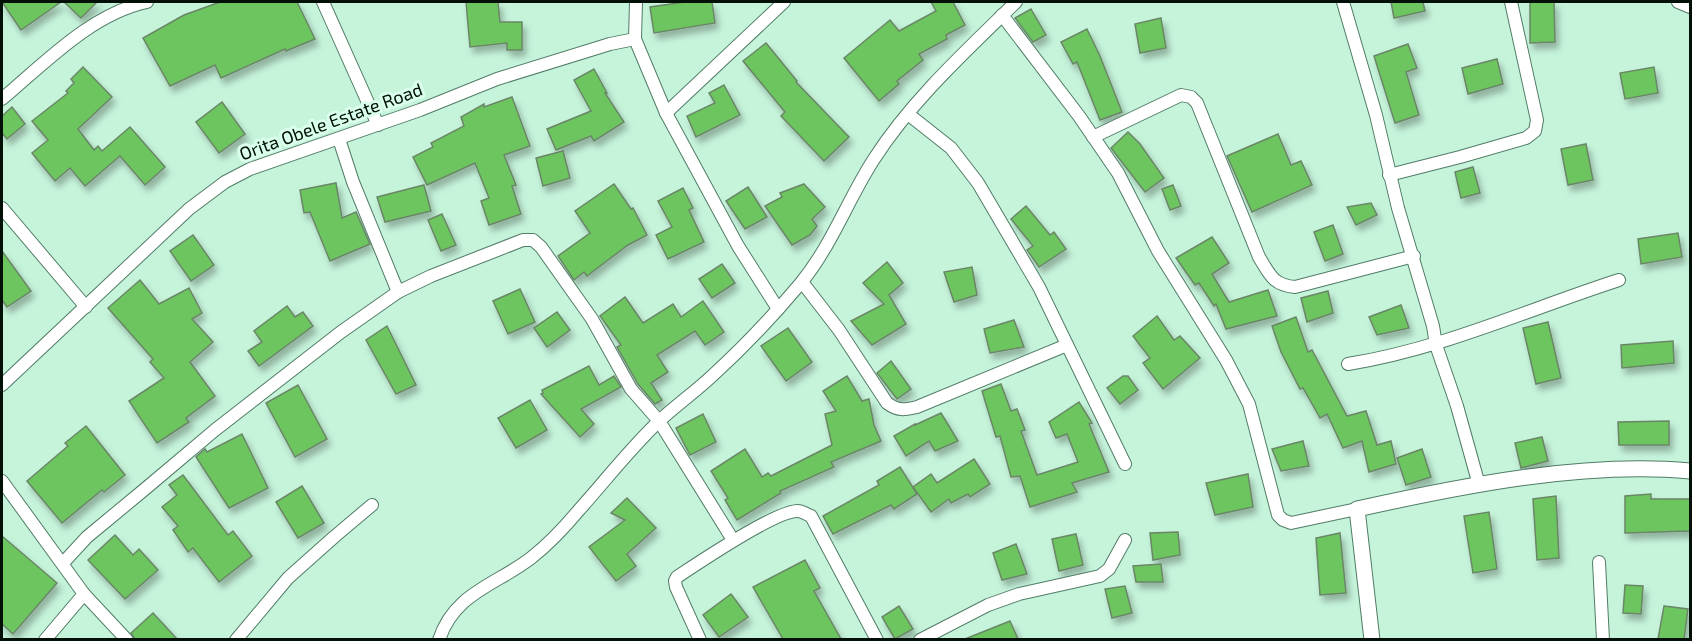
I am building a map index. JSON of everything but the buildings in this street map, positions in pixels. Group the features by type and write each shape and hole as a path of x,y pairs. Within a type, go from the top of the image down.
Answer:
{"street":[{"path":"2,99 80,34 102,19 114,12 147,2"},
{"path":"323,2 378,125"},
{"path":"636,2 635,39 666,113 738,246 778,309"},
{"path":"666,113 784,2"},
{"path":"439,639 442,628 454,610 468,597 529,560 553,540 633,447 738,352 778,309 802,282 873,160 908,114 1016,2"},
{"path":"1343,2 1376,115 1389,175 1414,256 1436,345 1457,406 1479,485"},
{"path":"1389,175 1526,138 1535,130 1537,120 1511,2"},
{"path":"1678,2 1690,7"},
{"path":"1002,15 1118,173 1158,251 1227,360 1249,404 1278,515 1283,520 1291,523 1479,485 1594,471 1658,468 1690,471"},
{"name":"Orita Obele Estate Road","path":"2,385 189,209 225,182 250,169 378,125 497,79 610,44 635,39"},
{"path":"1093,137 1181,95 1191,97 1197,103 1259,257 1272,280 1284,286 1295,287 1414,256"},
{"path":"908,114 951,148 978,183 1039,287 1125,464"},
{"path":"339,139 353,182 398,292"},
{"path":"2,208 86,307"},
{"path":"63,563 87,537 215,430 341,332 398,292 431,276 523,240 533,240 541,247 592,319 638,399 659,422 733,540"},
{"path":"1348,364 1385,358 1436,345 1619,280"},
{"path":"802,282 839,330 887,403 902,410 917,407 1067,345"},
{"path":"2,481 84,594 127,639"},
{"path":"236,639 288,578 372,505"},
{"path":"1357,509 1372,639"},
{"path":"700,639 676,587 675,581 678,577 733,540 783,515 798,511 811,516 877,639"},
{"path":"920,639 988,605 1019,594 1100,576 1109,569 1125,540"},
{"path":"1599,562 1603,639"},
{"path":"45,639 84,594"}]}
